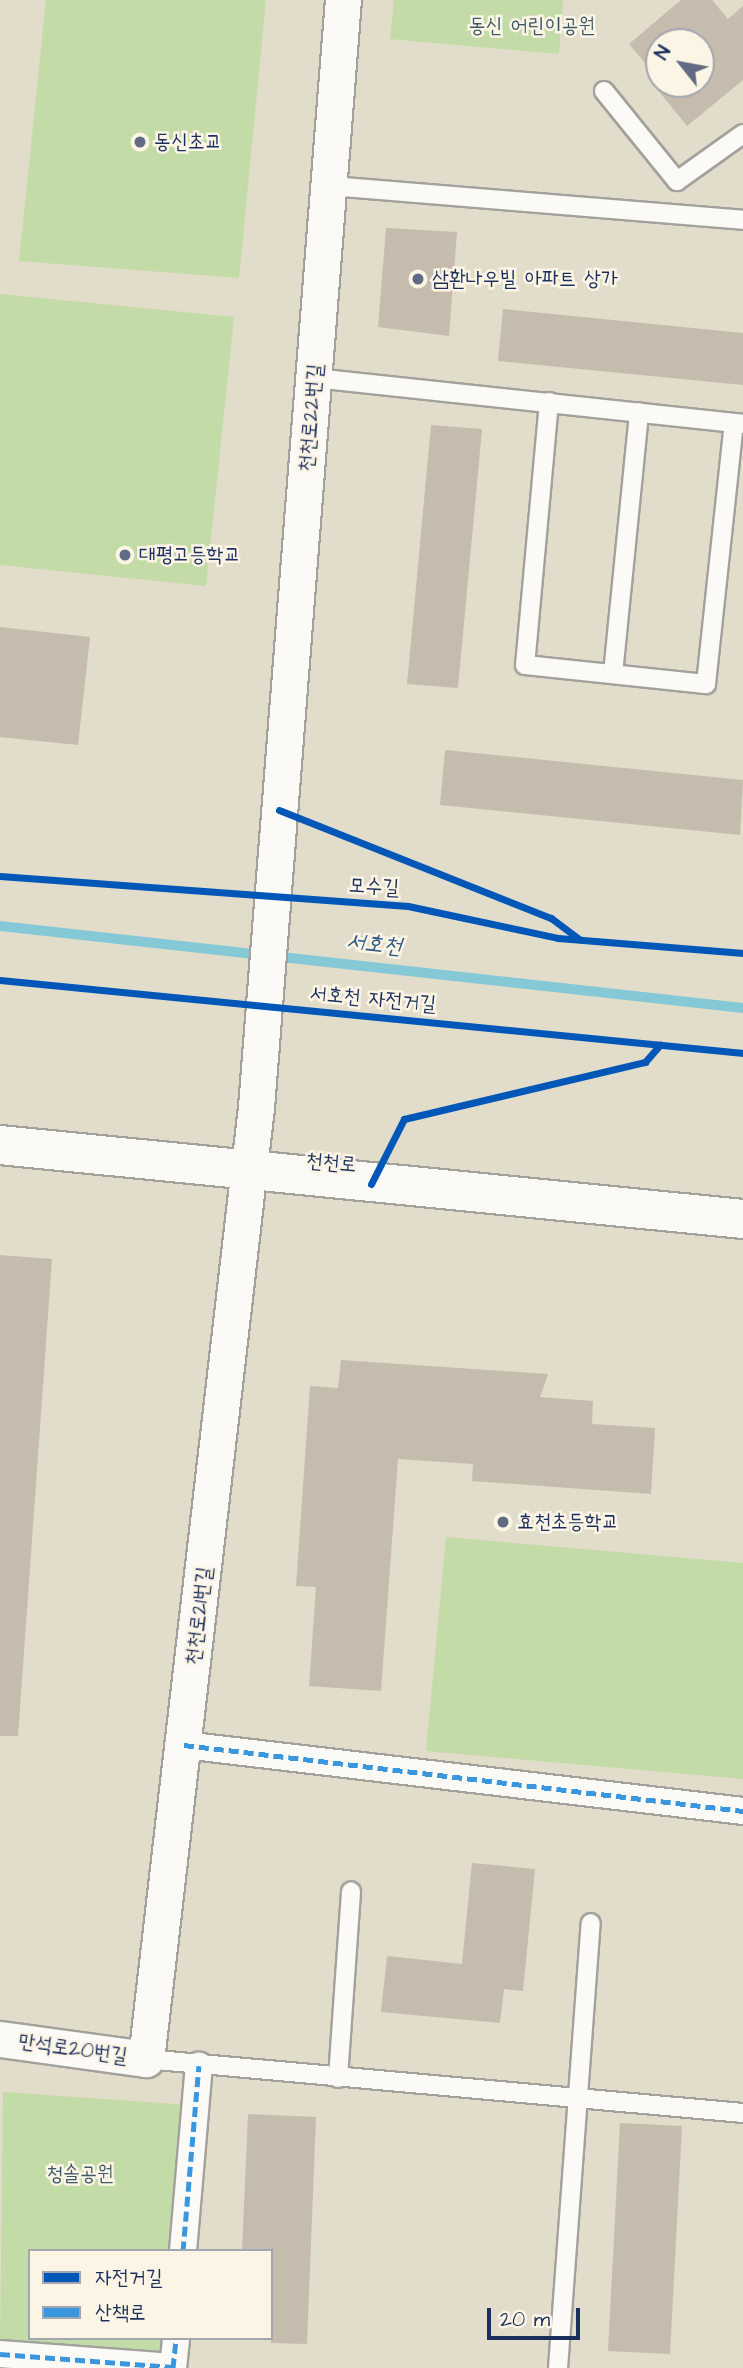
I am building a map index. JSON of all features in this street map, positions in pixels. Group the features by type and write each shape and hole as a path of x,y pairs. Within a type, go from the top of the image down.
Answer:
{"street":[{"name":"천천로22번길","path":"250,1173 331,186 342,0"},
{"name":"천천로","path":"0,1145 250,1173 743,1219"},
{"name":"천천로21번길","path":"146,2059 250,1173"},
{"path":"184,1745 743,1811"},
{"name":"만석로20번길","path":"0,2039 146,2059"},
{"path":"183,2249 199,2066"},
{"path":"0,2354 173,2367 176,2340"}],"lane":[{"path":"604,91 677,181 743,134"},
{"path":"331,186 743,220"},
{"path":"314,378 550,402 738,423 706,684 526,666 550,402"},
{"path":"613,674 639,412"},
{"path":"338,2078 351,1891"},
{"path":"558,2368 591,1923"},
{"path":"146,2059 199,2066 743,2113"}],"green space":[{"name":"동신초교","path":"46,0 266,0 239,278 19,261"},
{"name":"동신 어린이공원","path":"394,0 563,0 559,54 390,39"},
{"path":"0,294 234,317 206,586 0,565"},
{"path":"446,1537 743,1563 743,1779 426,1751"},
{"name":"청솔공원","path":"3,2092 190,2105 177,2249 28,2249 28,2340 169,2340 167,2362 0,2344"}],"building":[{"path":"681,0 712,0 728,19 743,6 743,80 687,126 664,98 715,98 715,28 648,28"},
{"path":"645,30 645,63 629,44"},
{"name":"삼환나우빌 아파트 상가","path":"386,228 457,232 449,336 378,327"},
{"path":"503,309 743,333 743,385 498,361"},
{"path":"431,425 482,429 458,688 407,684"},
{"path":"0,627 90,637 78,745 0,737"},
{"path":"445,750 743,780 740,835 440,805"},
{"path":"0,1255 52,1259 18,1736 0,1736"},
{"name":"효천초등학교","path":"341,1360 548,1374 540,1397 593,1401 592,1424 655,1428 651,1494 472,1481 473,1464 398,1459 381,1691 309,1686 316,1587 296,1586 310,1386 338,1388"},
{"path":"472,1863 535,1869 523,1991 504,1989 500,2023 381,2012 387,1956 462,1964"},
{"path":"248,2114 316,2117 307,2344 271,2343 273,2249 242,2249"},
{"path":"620,2123 682,2126 670,2354 608,2351"}],"waterway":[{"name":"서호천","path":"0,926 743,1008"}],"marked path":[{"path":"184,1745 743,1811"},
{"path":"183,2249 199,2066"},
{"path":"173,2368 176,2340"},
{"path":"0,2354 173,2367"}],"cycle path":[{"path":"279,810 551,918 579,939"},
{"name":"모수길","path":"0,876 408,906 558,938 743,953"},
{"name":"서호천 자전거길","path":"0,980 743,1053"},
{"path":"371,1184 404,1119 645,1062 660,1045"}],"place":[{"name":"동신초교","path":"140,142"},
{"name":"삼환나우빌 아파트 상가","path":"418,279"},
{"name":"대평고등학교","path":"125,555"},
{"name":"효천초등학교","path":"503,1522"}]}
